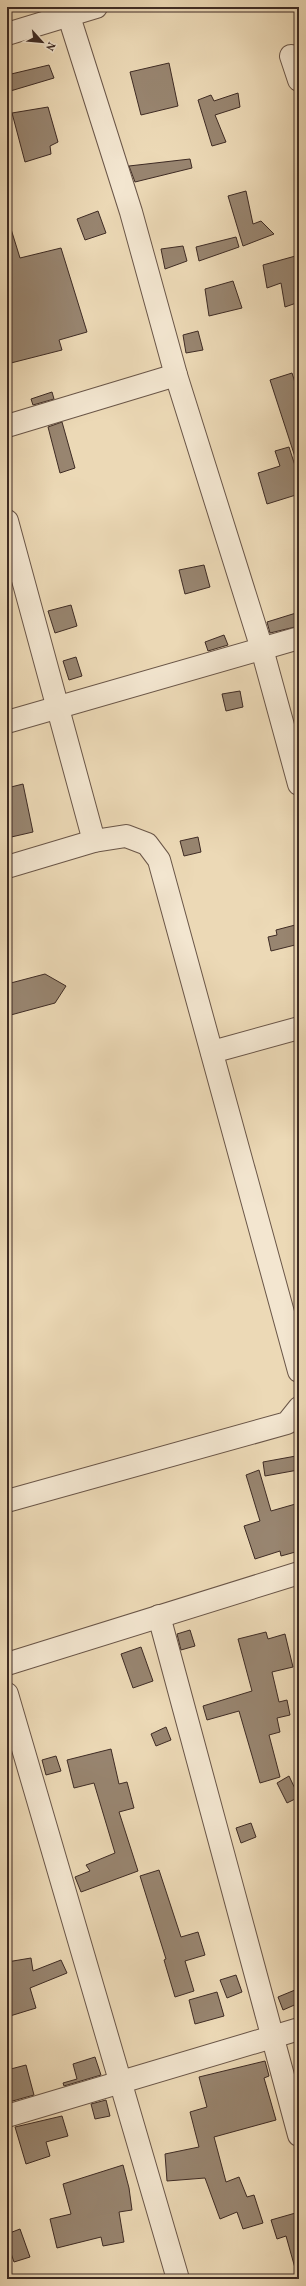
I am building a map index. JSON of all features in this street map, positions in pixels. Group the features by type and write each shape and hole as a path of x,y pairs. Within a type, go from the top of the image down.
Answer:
{"street":[{"path":"7,34 67,11 96,7"},
{"path":"67,11 131,212 176,375 262,649 299,784"},
{"path":"291,56 299,80"},
{"path":"7,426 176,375"},
{"path":"7,521 59,707 94,841"},
{"path":"7,722 299,638"},
{"path":"7,867 94,841 126,836 147,844 159,860 299,1371"},
{"path":"212,1052 299,1028"},
{"path":"7,1501 288,1423 299,1408"},
{"path":"7,1664 299,1574"},
{"path":"159,1616 299,2135"},
{"path":"7,1694 178,2279"},
{"path":"7,2116 299,2030"}],"building":[{"path":"169,63 178,106 141,115 130,72"},
{"path":"49,65 54,78 7,92 7,75"},
{"path":"238,93 240,107 215,115 226,142 212,146 198,100 211,95 214,101"},
{"path":"48,107 58,142 50,146 51,154 25,162 12,113"},
{"path":"190,159 192,168 135,182 129,166"},
{"path":"246,191 253,224 261,221 274,234 243,246 228,196"},
{"path":"98,211 106,233 85,240 77,219"},
{"path":"7,229 11,229 20,258 61,248 87,332 59,340 62,350 7,364"},
{"path":"236,237 239,247 199,261 196,247"},
{"path":"183,246 187,261 165,269 161,249"},
{"path":"299,255 299,302 285,307 281,283 267,288 263,265"},
{"path":"233,281 242,308 209,316 205,289"},
{"path":"198,331 203,350 186,353 183,335"},
{"path":"292,373 299,395 299,460 296,460 270,380"},
{"path":"52,392 54,399 33,405 31,399"},
{"path":"62,422 75,468 60,473 48,427"},
{"path":"289,447 299,478 299,494 267,504 258,473 280,466 275,451"},
{"path":"204,565 210,587 185,594 179,570"},
{"path":"71,605 77,626 55,633 48,611"},
{"path":"296,613 299,626 270,633 267,622"},
{"path":"224,635 228,645 208,651 205,642"},
{"path":"76,657 82,676 69,680 63,661"},
{"path":"240,691 243,707 226,711 222,694"},
{"path":"23,784 33,832 7,838 7,788"},
{"path":"198,837 201,852 184,856 180,841"},
{"path":"299,924 299,944 271,951 268,937 277,935 276,930"},
{"path":"45,974 66,986 55,1003 7,1016 7,984"},
{"path":"296,1456 298,1470 265,1476 263,1462"},
{"path":"259,1470 271,1511 299,1503 299,1551 281,1556 280,1551 255,1559 244,1526 260,1521 246,1475"},
{"path":"190,1630 195,1646 181,1650 177,1634"},
{"path":"266,1632 268,1639 285,1634 293,1667 272,1672 279,1702 287,1700 290,1715 277,1718 280,1732 269,1735 280,1777 260,1783 239,1711 207,1720 203,1706 252,1691 238,1639"},
{"path":"141,1647 153,1681 133,1688 121,1654"},
{"path":"166,1727 171,1740 156,1746 151,1734"},
{"path":"111,1749 119,1784 127,1782 134,1808 119,1812 138,1871 81,1892 75,1877 90,1871 86,1865 115,1853 94,1783 74,1788 67,1760"},
{"path":"56,1756 61,1771 46,1775 42,1760"},
{"path":"289,1776 299,1797 287,1803 277,1783"},
{"path":"251,1823 256,1837 241,1843 236,1828"},
{"path":"159,1870 181,1937 198,1932 205,1955 185,1961 194,1991 175,1997 164,1960 166,1959 140,1876"},
{"path":"31,1958 33,1971 61,1960 67,1973 30,1988 36,2008 10,2016 7,2004 7,1962"},
{"path":"236,1975 242,1992 227,1998 220,1980"},
{"path":"295,1990 299,2003 283,2010 278,1997"},
{"path":"217,1992 224,2016 195,2024 189,2000"},
{"path":"95,2057 101,2075 64,2086 63,2083 77,2079 73,2064"},
{"path":"265,2061 269,2076 264,2078 276,2120 214,2137 226,2182 239,2177 247,2197 254,2195 263,2223 243,2229 237,2212 220,2219 205,2178 167,2181 165,2154 199,2147 190,2112 207,2107 199,2077"},
{"path":"26,2065 34,2095 9,2102 7,2070"},
{"path":"106,2100 110,2116 95,2119 91,2104"},
{"path":"62,2116 68,2136 46,2142 50,2156 26,2164 15,2127"},
{"path":"123,2165 129,2188 132,2210 119,2212 124,2242 103,2246 101,2237 57,2248 50,2219 71,2214 63,2184"},
{"path":"299,2212 299,2267 295,2268 286,2236 277,2239 271,2220"},
{"path":"20,2229 30,2257 14,2262 7,2242 7,2234"}]}
